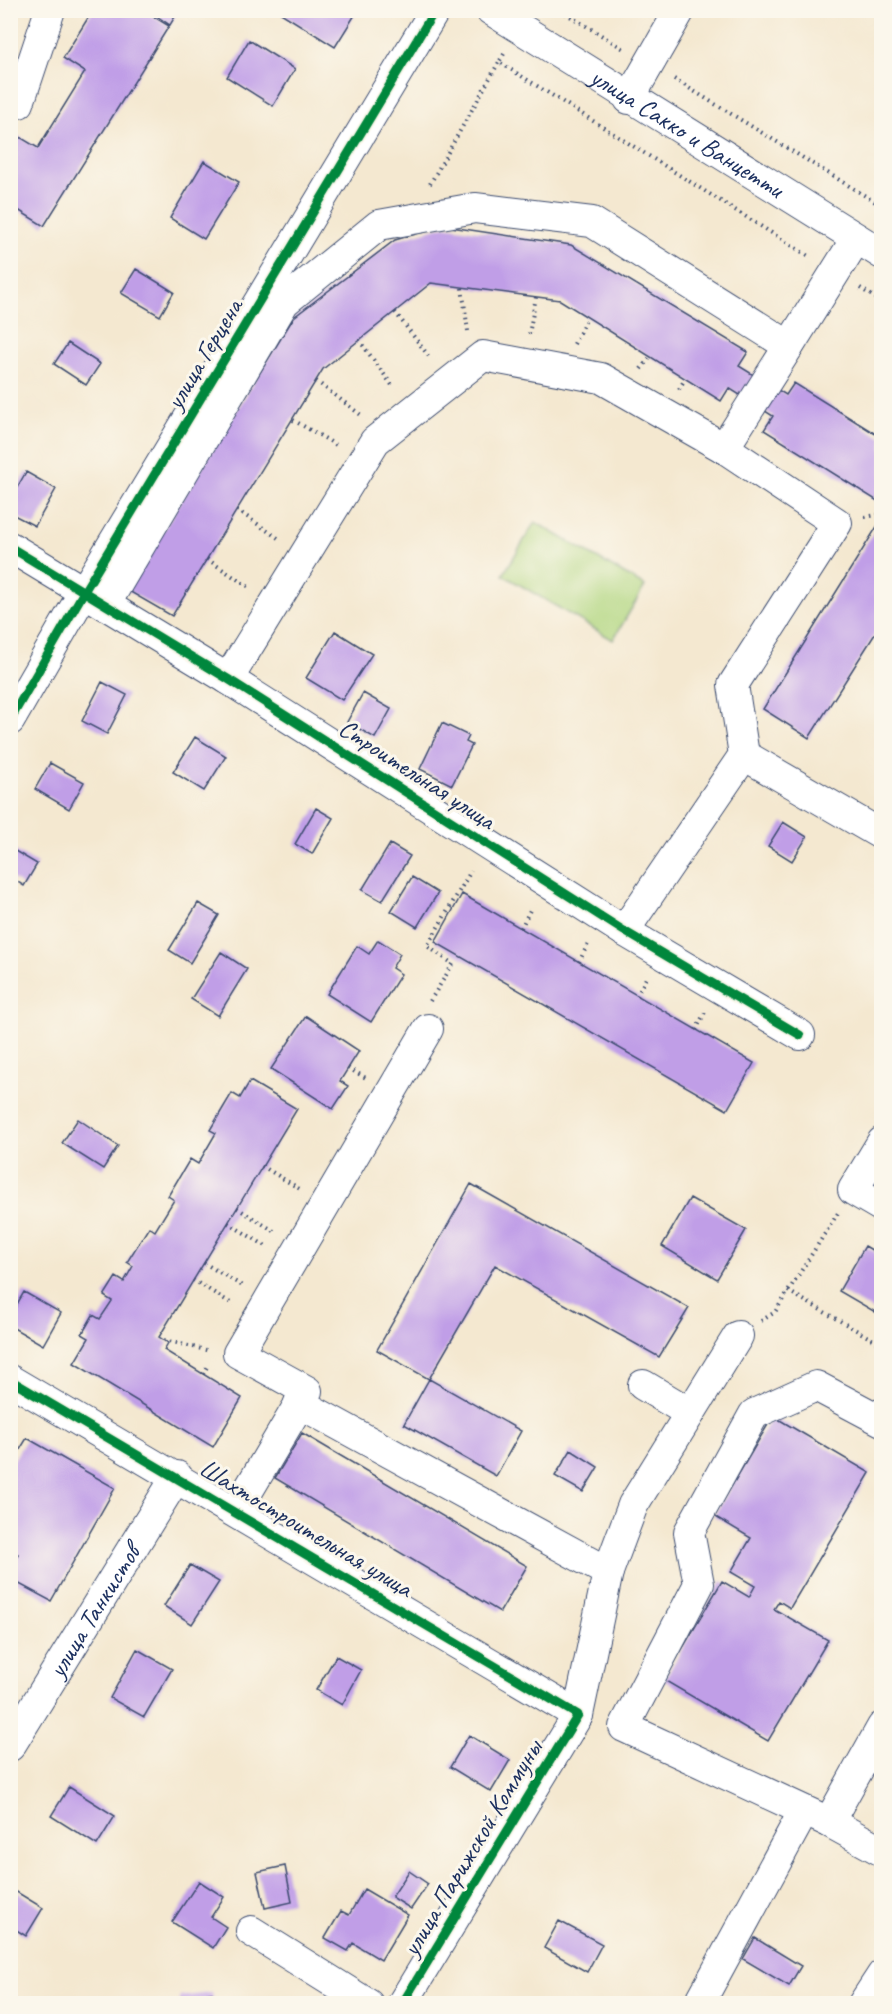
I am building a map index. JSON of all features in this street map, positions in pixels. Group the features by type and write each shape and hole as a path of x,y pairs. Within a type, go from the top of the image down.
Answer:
{"street":[{"path":"19,103 50,10"},
{"name":"улица Герцена","path":"10,720 95,597 305,226 435,10"},
{"path":"628,99 680,10"},
{"name":"улица Сакко и Ванцетти","path":"492,11 628,99 882,255"},
{"path":"284,302 379,225 475,208 592,222 789,346"},
{"path":"95,597 284,302 305,226"},
{"path":"724,448 856,239"},
{"path":"228,678 375,441 483,356 601,378 724,448 837,523 733,684 744,754 624,931"},
{"name":"Строительная улица","path":"10,547 228,678 624,931 800,1035"},
{"path":"744,754 880,832"},
{"path":"236,1511 307,1391 238,1353 428,1029"},
{"path":"882,1142 853,1190 882,1207"},
{"name":"улица Парижской Коммуны","path":"402,2004 578,1715 608,1572 633,1505 738,1336"},
{"name":"Шахтостроительная улица","path":"10,1380 177,1476 578,1715"},
{"path":"643,1385 690,1413"},
{"path":"882,1421 816,1386 754,1414 689,1532 699,1584 624,1727 816,1817 882,1851"},
{"path":"299,1403 608,1572"},
{"name":"улица Танкистов","path":"10,1746 177,1476"},
{"path":"699,2004 816,1817 882,1727"},
{"path":"251,1931 368,2004"},
{"path":"863,2004 882,1975"}],"path":[{"path":"560,10 882,206"},
{"path":"411,219 520,29"},
{"path":"499,62 882,302"},
{"path":"462,288 473,364"},
{"path":"523,364 536,297"},
{"path":"395,312 450,383"},
{"path":"359,340 411,413"},
{"path":"316,381 386,433"},
{"path":"293,420 363,461"},
{"path":"237,510 304,556"},
{"path":"207,559 275,603"},
{"path":"453,964 427,946 470,871 480,877"},
{"path":"522,901 542,912"},
{"path":"521,928 532,907"},
{"path":"579,962 591,940"},
{"path":"638,996 648,974"},
{"path":"696,1030 708,1008"},
{"path":"262,1166 302,1190"},
{"path":"738,1336 775,1312 853,1190"},
{"path":"237,1208 276,1232"},
{"path":"228,1223 276,1252"},
{"path":"204,1263 252,1292"},
{"path":"193,1280 242,1310"},
{"path":"788,1290 882,1345"},
{"path":"164,1340 216,1353"},
{"path":"203,1374 208,1365"}],"green space":[{"path":"535,522 645,586 613,640 503,575"}],"building":[{"path":"93,10 143,10 169,26 44,226 10,205 10,131 38,148 85,72 63,58"},
{"path":"148,10 179,10 170,25"},
{"path":"276,10 358,10 335,47"},
{"path":"249,40 295,69 273,106 227,77"},
{"path":"204,161 239,182 204,239 170,218"},
{"path":"444,226 571,245 748,352 739,366 786,395 794,383 882,438 882,498 879,502 764,430 773,416 729,388 721,401 560,300 431,283 323,369 172,616 127,590 294,317 395,240"},
{"path":"136,269 174,292 160,316 121,293"},
{"path":"68,343 100,364 86,385 54,364"},
{"path":"26,472 56,489 35,526 10,513 10,500"},
{"path":"878,525 882,527 882,623 809,738 763,709"},
{"path":"335,631 372,654 342,700 306,678"},
{"path":"102,682 127,695 107,734 82,721"},
{"path":"363,693 391,709 375,738 347,722"},
{"path":"442,723 469,736 466,742 472,745 452,785 420,769"},
{"path":"195,737 226,756 204,791 173,772"},
{"path":"50,763 84,782 69,809 35,789"},
{"path":"316,808 333,818 312,854 295,844"},
{"path":"783,822 807,837 792,861 768,846"},
{"path":"390,844 410,856 382,901 362,890"},
{"path":"10,848 37,864 24,886 10,877"},
{"path":"412,877 438,893 417,927 391,911"},
{"path":"462,894 754,1063 727,1110 435,942"},
{"path":"198,903 219,915 190,963 169,950"},
{"path":"378,940 400,954 392,968 401,974 371,1022 327,994 357,946 369,954"},
{"path":"221,952 247,969 218,1016 191,999"},
{"path":"306,1016 359,1051 340,1081 348,1086 333,1109 271,1069"},
{"path":"250,1081 297,1109 159,1337 168,1343 164,1350 242,1398 213,1447 74,1363 89,1338 82,1334 93,1315 100,1319 112,1301 104,1296 116,1277 124,1282 133,1266 127,1262 149,1227 155,1231 174,1200 168,1196 190,1159 198,1164 216,1133 210,1130 232,1093 240,1098"},
{"path":"78,1119 118,1146 103,1169 62,1143"},
{"path":"471,1184 689,1308 659,1357 495,1265 429,1379 377,1350"},
{"path":"690,1198 746,1230 717,1279 662,1246"},
{"path":"865,1246 882,1256 882,1316 839,1291"},
{"path":"24,1292 61,1313 43,1345 10,1326 10,1316"},
{"path":"429,1379 521,1431 496,1476 404,1424"},
{"path":"773,1416 870,1473 790,1608 779,1601 774,1609 828,1640 768,1741 664,1680 722,1581 749,1597 755,1586 731,1572 751,1538 714,1516"},
{"path":"302,1433 527,1566 500,1612 275,1478"},
{"path":"27,1438 115,1488 51,1601 10,1579 10,1568 18,1554 10,1550 10,1466"},
{"path":"571,1450 598,1467 583,1492 555,1476"},
{"path":"190,1565 219,1582 192,1624 164,1606"},
{"path":"137,1649 172,1669 144,1717 110,1698"},
{"path":"336,1656 361,1670 342,1705 316,1690"},
{"path":"469,1735 510,1760 491,1792 450,1767"},
{"path":"69,1787 115,1816 97,1845 51,1816"},
{"path":"285,1866 292,1902 265,1908 257,1872"},
{"path":"409,1871 428,1884 411,1909 392,1897"},
{"path":"199,1881 224,1897 211,1917 226,1927 213,1948 172,1922"},
{"path":"10,1888 43,1908 26,1936 10,1926"},
{"path":"364,1889 408,1915 381,1960 353,1943 348,1951 325,1938 341,1911 349,1915"},
{"path":"559,1921 602,1944 587,1972 544,1948"},
{"path":"755,1938 801,1966 789,1986 743,1959"},
{"path":"212,1993 214,2004 180,2004 179,1997"}],"cycle path":[{"path":"10,720 85,590 435,10"},
{"path":"10,547 228,679 624,931 800,1035"},
{"path":"10,1380 578,1715 402,2004"}]}
